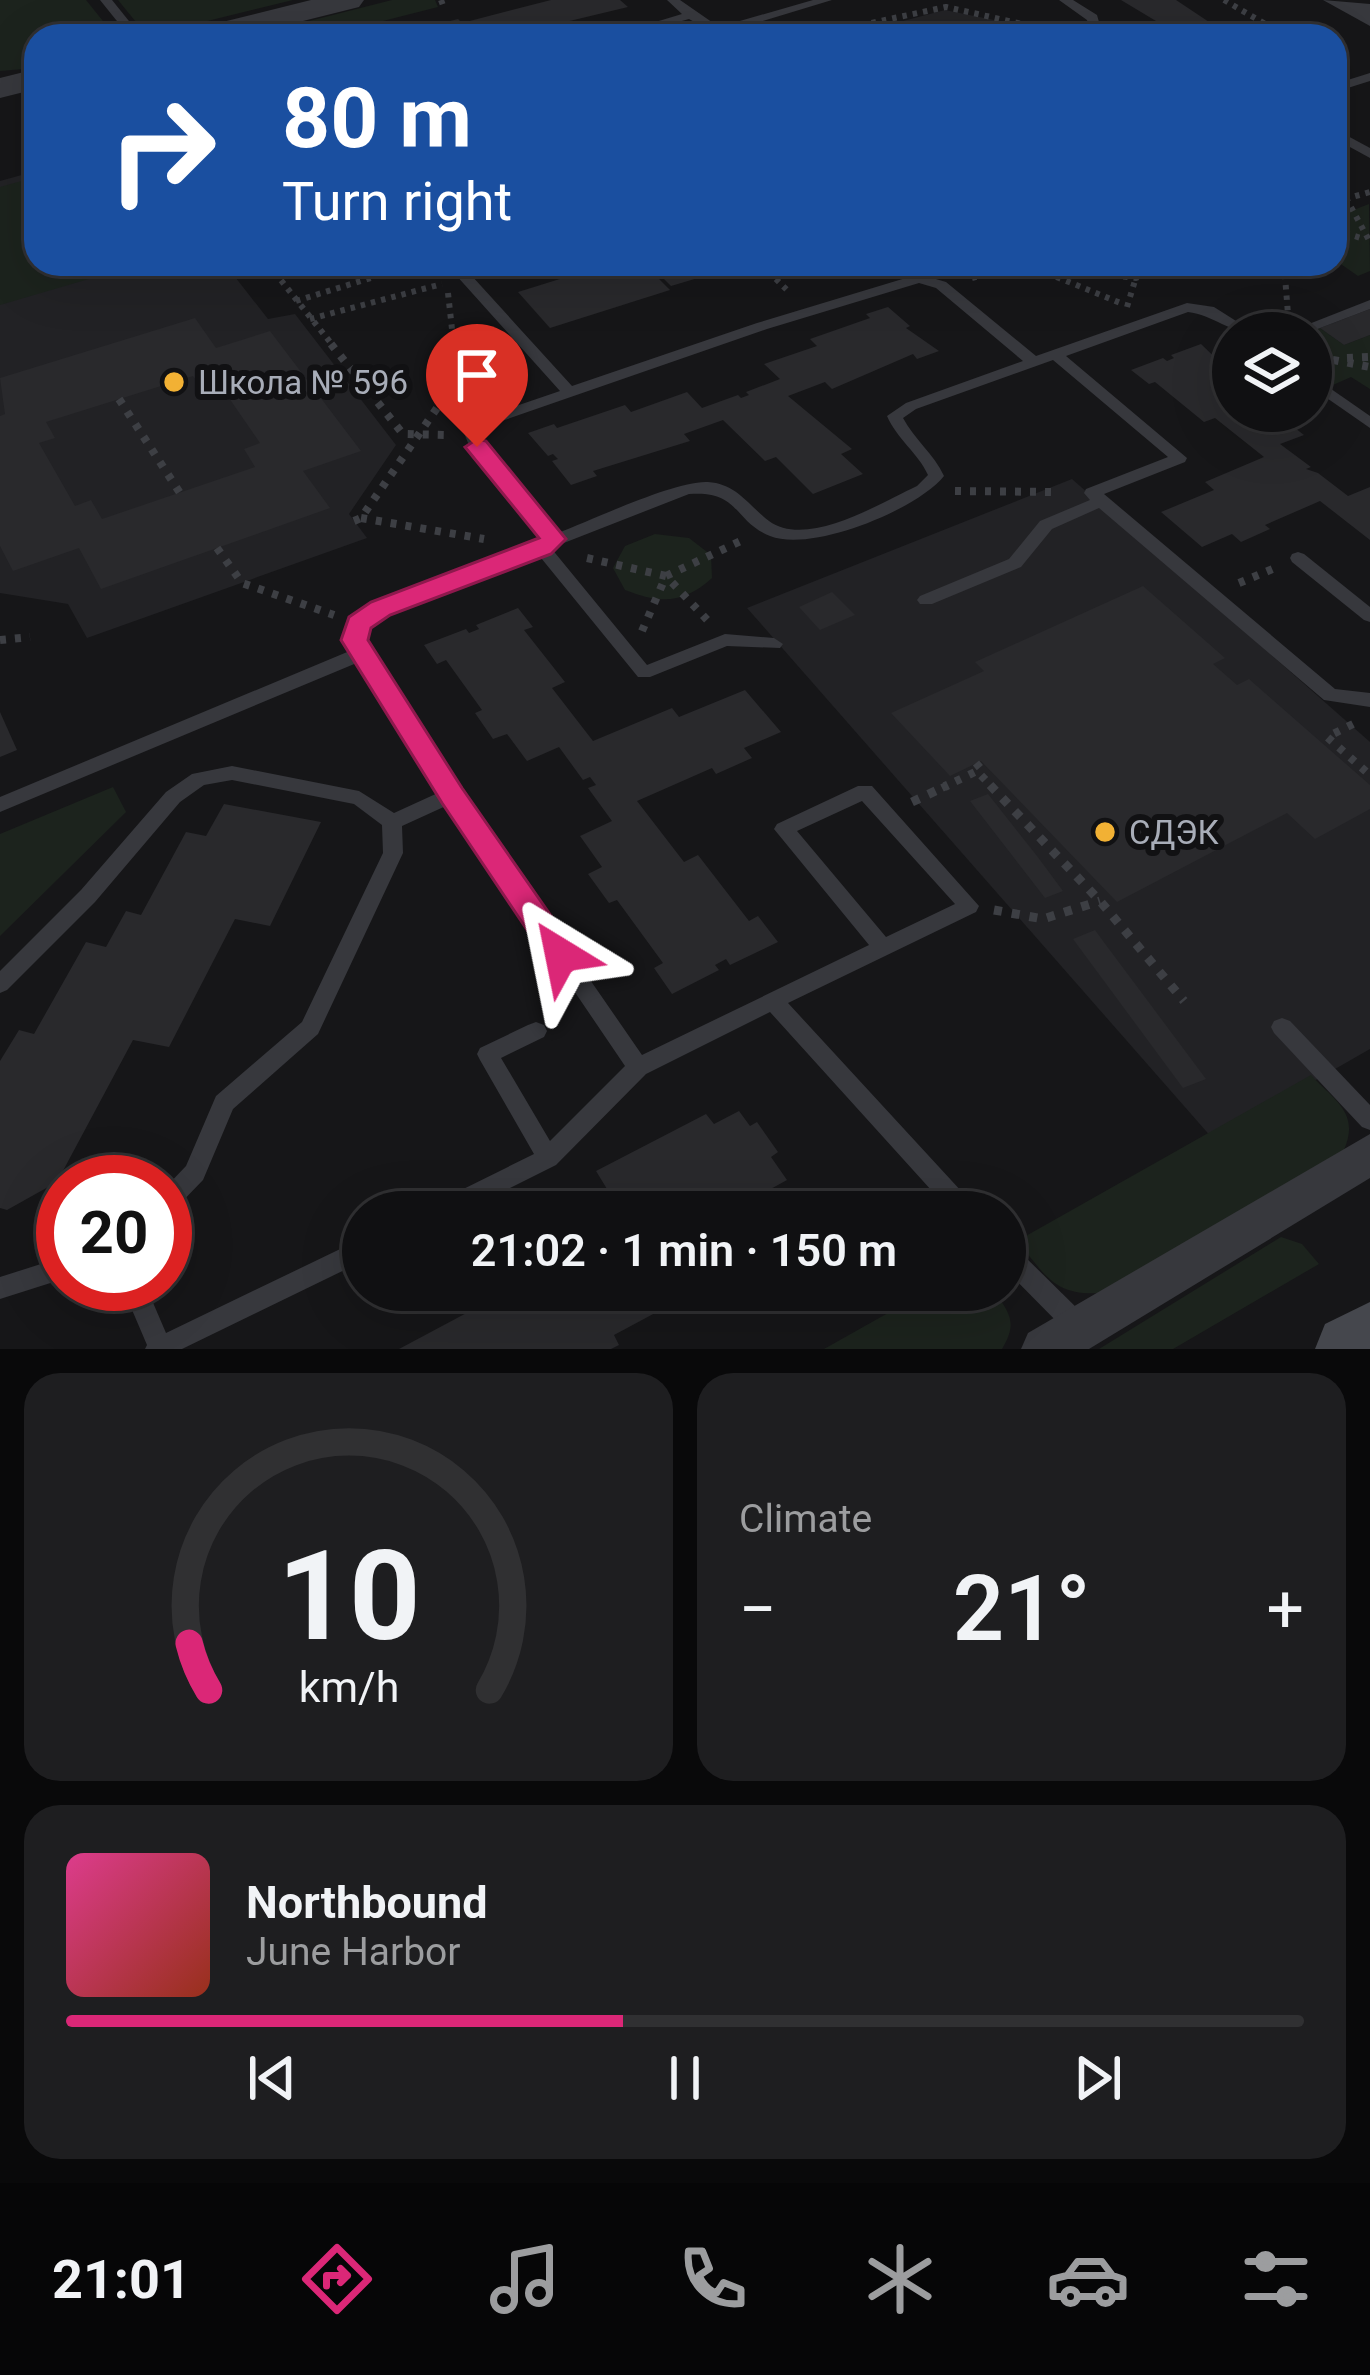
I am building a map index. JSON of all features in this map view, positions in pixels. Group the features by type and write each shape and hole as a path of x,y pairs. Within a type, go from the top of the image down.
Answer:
{"main road":[{"path":"1352,1349 1370,1337"}],"street":[{"path":"1339,0 1370,17"},
{"path":"248,24 328,2"},
{"path":"1063,1338 1370,1154"}],"lane":[{"path":"106,0 125,24"},
{"path":"673,0 704,24"},
{"path":"747,24 826,0"},
{"path":"1065,0 1093,18 1094,24"},
{"path":"658,24 691,15"},
{"path":"464,276 569,392"},
{"path":"774,644 725,640 644,673 477,447 472,433 490,420 569,392 808,310 919,278 941,285 1032,360"},
{"path":"1332,318 1370,304"},
{"path":"638,1067 452,795 362,653 355,640 358,624 380,608 710,484 732,492 769,529 789,536 812,535 923,490 936,476 931,461 900,432 895,416 1032,360 1057,356 1187,308 1212,312"},
{"path":"926,600 1015,563 1046,525 1179,458 1057,356"},
{"path":"1332,395 1370,423"},
{"path":"1096,497 1330,694 1370,700"},
{"path":"1298,558 1370,616"},
{"path":"0,805 362,653"},
{"path":"0,984 88,896 173,797 199,778 232,773 359,798 392,822"},
{"path":"482,1191 548,1159 638,1067 883,948 968,906 865,790 784,829 883,948"},
{"path":"392,822 452,795"},
{"path":"192,1177 224,1103 310,1028 392,853 392,822"},
{"path":"773,1001 947,1191"},
{"path":"1282,1027 1370,1120"},
{"path":"536,1031 488,1054 548,1159"},
{"path":"144,1311 159,1348 342,1259"},
{"path":"0,1288 36,1277"},
{"path":"1026,1284 1063,1338"}],"path":[{"path":"1224,0 1267,24"},
{"path":"866,24 946,7 1022,24"},
{"path":"1347,200 1368,240"},
{"path":"277,276 403,434 413,438 472,433"},
{"path":"296,301 377,276"},
{"path":"773,276 808,310"},
{"path":"941,285 977,276"},
{"path":"1054,276 1125,305 1147,322"},
{"path":"1120,276 1141,276"},
{"path":"1285,276 1289,312"},
{"path":"1125,305 1136,278"},
{"path":"310,319 447,283 457,379 357,519 548,544 666,576 725,640"},
{"path":"1332,358 1367,363"},
{"path":"118,399 180,493"},
{"path":"923,490 1096,497"},
{"path":"630,655 666,576 769,529"},
{"path":"217,548 242,583 358,624"},
{"path":"1210,595 1298,558"},
{"path":"0,640 30,637"},
{"path":"1370,715 1328,737 1370,776"},
{"path":"887,815 980,767 1184,1001"},
{"path":"968,906 1043,919 1100,901"}],"shaded area":[{"path":"0,0 86,0 105,24 24,24 24,69 0,71"},
{"path":"118,0 293,0 196,24 138,24"},
{"path":"392,0 435,0 438,7 371,24 297,24"},
{"path":"945,10 1013,24 892,24"},
{"name":"Школа № 596","path":"24,174 24,276 234,276 268,319 295,314 396,445 349,514 367,538 87,638 68,604 0,593 0,181"},
{"path":"24,180 24,276 99,276 0,305 0,187"},
{"path":"1369,204 1370,271 1358,276 1347,268 1347,212"},
{"path":"1370,335 1370,389 1351,377 1333,385 1332,336 1344,345"},
{"path":"1072,479 1370,742 1370,1049 1213,1139 747,608"},
{"path":"655,534 689,538 711,555 712,578 691,593 671,599 625,590 613,568 625,546"},
{"path":"113,787 126,812 0,936 0,834"},
{"path":"1311,1075 1347,1117 1344,1150 1101,1293 1072,1291 1052,1281 1026,1252 1026,1236"},
{"path":"1281,1237 1302,1244 1319,1264 1173,1349 1099,1349"},
{"path":"892,1311 1007,1311 1010,1318 1002,1349 824,1349"}],"building":[{"path":"551,0 620,0 628,7 557,24 438,24 458,19 462,23"},
{"path":"1121,0 1176,0 1212,24 1161,24"},
{"path":"569,276 656,276 670,290 550,328 518,292"},
{"path":"661,276 698,278 671,286"},
{"path":"888,307 910,326 906,328 939,351 917,359 913,354 832,389 825,382 788,396 852,449 841,454 863,474 813,494 776,457 765,461 723,420 684,434 690,441 593,471 597,476 571,485 552,461 558,459 548,456 528,433 625,405 631,412 687,392 702,408 738,395 741,398 780,379 764,364 817,346 810,339"},
{"path":"1370,309 1370,335 1344,345 1332,336 1332,323"},
{"path":"195,318 216,348 270,331 361,451 303,471 330,508 101,589 79,548 13,571 0,546 0,416 5,414 0,378","holes":["193,376 203,390 220,385 260,443 244,449 255,467 102,519 91,500 75,506 39,443 55,438 46,422"]},
{"path":"1201,344 1212,355 1212,419 1204,422 1155,382 1149,384 1131,370 1174,358 1171,355"},
{"path":"1233,432 1304,435 1280,444 1311,467 1306,469 1348,496 1370,487 1370,540 1320,501 1265,525 1270,529 1241,542 1232,534 1202,547 1161,512 1214,490 1205,482 1264,457"},
{"path":"1143,586 1225,658 1213,664 1237,685 1249,679 1370,785 1370,809 1315,839 1287,813 1117,902 981,761 950,776 891,713 984,671 975,662"},
{"path":"832,592 855,615 820,630 799,607"},
{"path":"518,608 533,627 524,630 565,682 552,688 593,741 672,708 679,717 745,690 781,732 744,748 752,758 716,774 712,768 637,801 684,862 698,855 749,921 758,916 778,942 730,965 726,959 715,965 719,970 672,994 654,968 663,963 617,900 609,903 588,874 602,867 580,836 612,821 588,788 596,785 590,777 583,780 559,747 527,761 507,734 493,739 475,713 482,710 446,660 437,664 424,645 466,629 469,633 479,629 476,625"},
{"path":"0,712 17,750 0,757"},
{"path":"988,794 1063,891 1045,898 970,801"},
{"path":"224,804 321,822 270,926 235,919 169,1047 133,1040 71,1155 36,1155 36,1194 7,1210 0,1208 0,1061 19,1030 34,1034 86,942 106,947 126,911 141,915 186,832 206,836"},
{"path":"1095,930 1206,1079 1183,1088 1073,939"},
{"path":"739,1111 750,1126 757,1122 778,1152 771,1157 787,1180 767,1191 608,1191 596,1171 706,1114 714,1124"},
{"path":"470,1311 655,1313 614,1335 619,1345 611,1349 399,1349"}],"place":[{"name":"Школа № 596","path":"174,382"},
{"name":"СДЭК","path":"1105,832"}],"route":[{"path":"477,447 554,539 542,548 380,608 358,624 355,640 452,795 561,955"}]}
